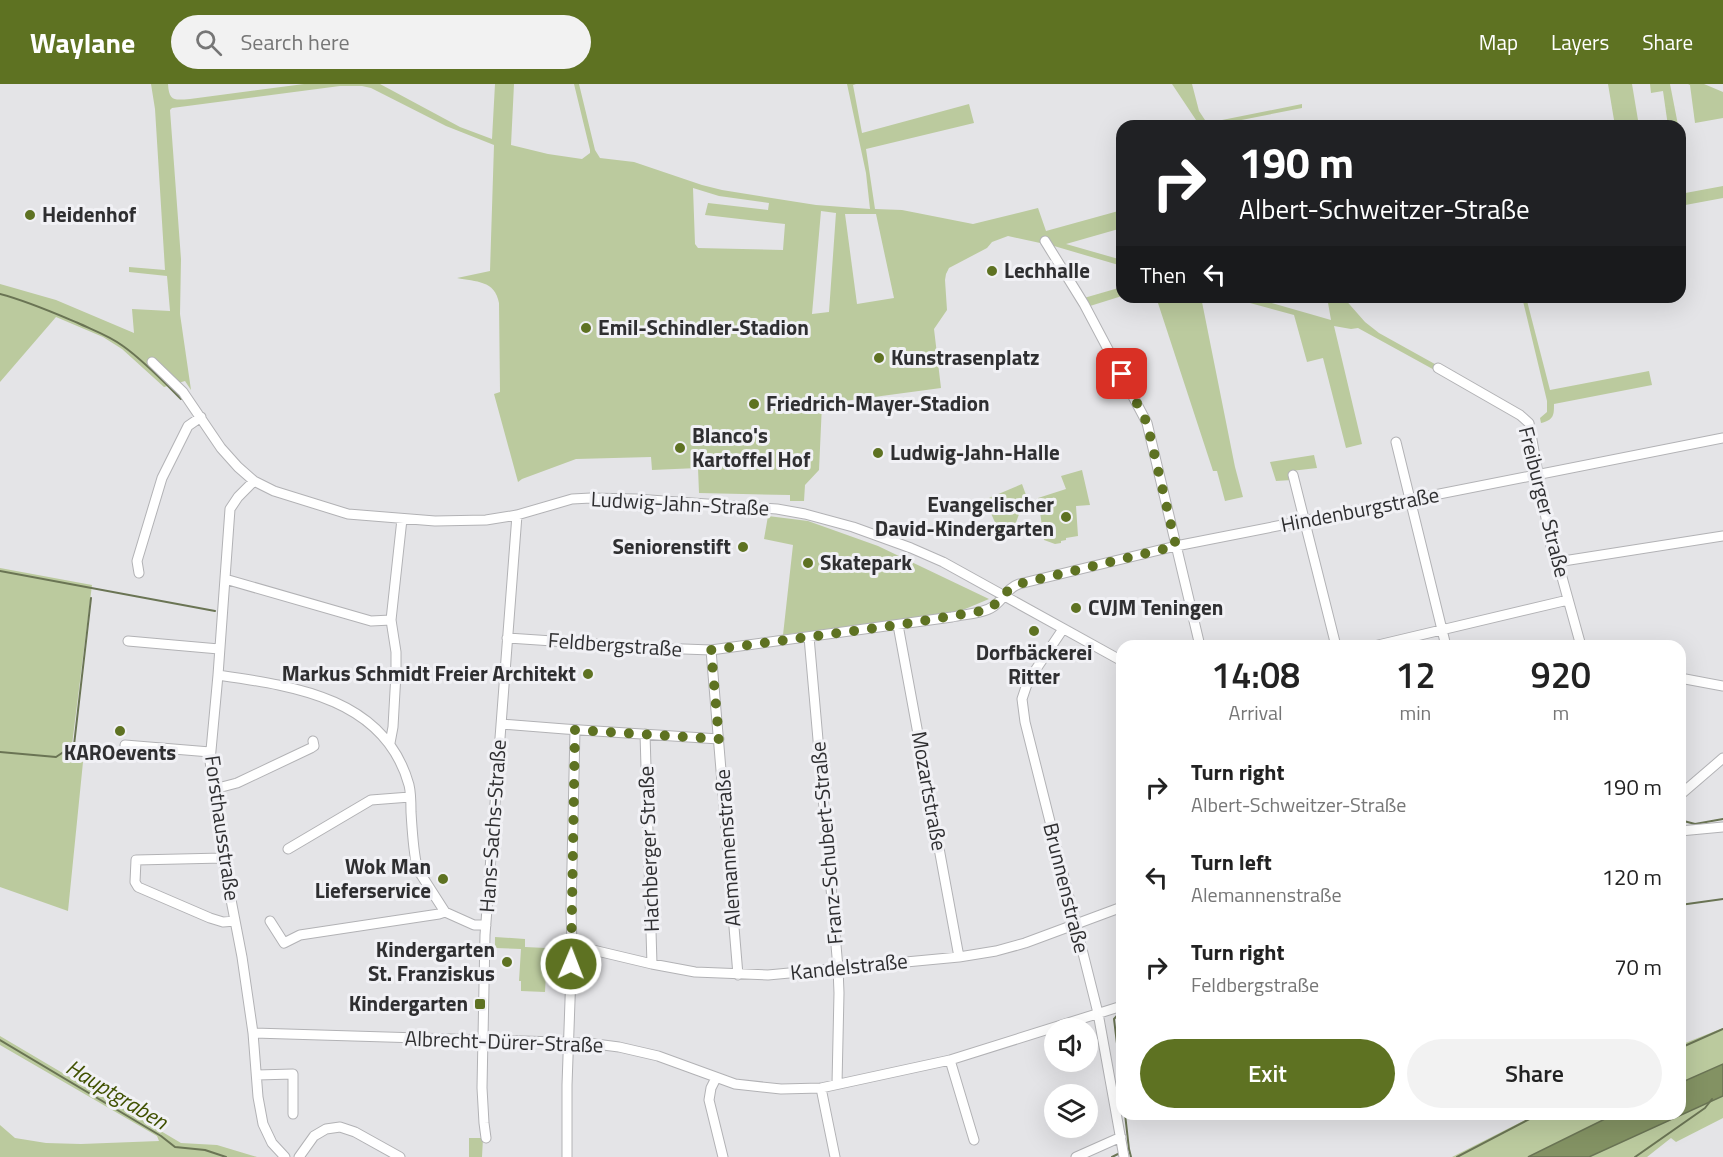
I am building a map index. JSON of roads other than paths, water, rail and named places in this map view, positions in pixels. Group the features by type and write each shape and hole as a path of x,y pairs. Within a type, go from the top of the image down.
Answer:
{"street":[{"path":"1045,241 1084,304 1147,423 1199,640"},
{"name":"Ludwig-Jahn-Straße","path":"152,362 183,392 222,448 254,481 274,491 348,514 435,521 476,520 517,515 572,499 591,498 777,509 805,514 853,527 943,562 1116,659"},
{"name":"Freiburger Straße","path":"1438,368 1520,415 1529,423 1551,546 1579,640"},
{"path":"140,573 137,561 162,478 188,426 201,417"},
{"name":"Hindenburgstraße","path":"1003,596 1007,590 1019,584 1176,546 1723,438"},
{"path":"1396,442 1445,640"},
{"path":"1293,475 1335,640"},
{"name":"Forsthausstraße","path":"254,481 230,509 210,760 254,1033 263,1124 272,1143 283,1155"},
{"name":"Hans-Sachs-Straße","path":"486,1138 482,1088 486,925 517,515"},
{"path":"390,743 396,673 396,652 391,620 402,519"},
{"path":"1557,562 1723,536"},
{"path":"225,579 371,621 391,620"},
{"name":"Feldbergstraße","path":"507,638 711,650 809,638 987,610 997,604 1003,596"},
{"path":"1402,640 1568,600"},
{"name":"Mozartstraße","path":"898,625 959,957"},
{"name":"Brunnenstraße","path":"1063,629 1028,681 1022,699 1025,722 1098,1013 1116,1114"},
{"name":"Franz-Schubert-Straße","path":"809,638 838,968 837,1084"},
{"path":"128,641 219,649"},
{"name":"Alemannenstraße","path":"711,650 738,975"},
{"path":"218,675 282,685 317,695 368,721 390,743 410,788 416,862 420,873 445,912 474,925 486,925"},
{"path":"1686,679 1723,686"},
{"path":"501,723 719,739"},
{"path":"567,1157 575,730"},
{"name":"Hachberger Straße","path":"645,734 652,964"},
{"path":"214,789 237,783 311,748 314,746 314,741"},
{"path":"125,746 210,752"},
{"path":"1686,790 1723,758"},
{"path":"288,849 371,800 410,798"},
{"path":"1686,830 1723,827"},
{"path":"224,858 136,860 135,882 138,887 210,918 223,922 235,921"},
{"name":"Kandelstraße","path":"572,945 695,972 768,975 959,957 996,951 1025,943 1116,909"},
{"path":"270,921 284,943 300,935 445,912"},
{"name":"Albrecht-Dürer-Straße","path":"254,1033 588,1042 658,1056 735,1084 781,1089 821,1088 950,1060 1116,1008"},
{"path":"950,1060 974,1140"},
{"path":"257,1075 293,1074 293,1114"},
{"path":"716,1078 709,1100 723,1157"},
{"path":"821,1088 835,1157"},
{"name":"Brunnenstraße","path":"1117,1120 1122,1147"},
{"path":"299,1157 314,1136 326,1129 340,1127 355,1132 400,1157"},
{"path":"1076,1157 1122,1147"}],"waterway":[{"path":"0,294 49,311 113,339 153,371 181,399"},
{"path":"0,571 215,611"},
{"path":"0,752 56,757 74,745 91,598"},
{"path":"1686,822 1695,824 1723,819"},
{"path":"1686,904 1723,899"},
{"path":"1116,1017 1114,1019 1116,1036"},
{"path":"1686,1045 1723,1029"},
{"name":"Hauptgraben","path":"0,1040 161,1136 175,1147 205,1150 226,1157"},
{"path":"1635,1157 1705,1108 1712,1099"},
{"path":"1126,1120 1129,1149 1126,1151"},
{"path":"1457,1157 1528,1120"},
{"path":"1129,1149 1131,1157"},
{"path":"1112,1157 1120,1153"}],"place":[{"name":"Heidenhof","path":"30,215"},
{"name":"Lechhalle","path":"992,271"},
{"name":"Emil-Schindler-Stadion","path":"586,328"},
{"name":"Kunstrasenplatz","path":"879,358"},
{"name":"Friedrich-Mayer-Stadion","path":"754,404"},
{"name":"Blanco's Kartoffel Hof","path":"680,448"},
{"name":"Ludwig-Jahn-Halle","path":"878,453"},
{"name":"Evangelischer David-Kindergarten","path":"1066,517"},
{"name":"Seniorenstift","path":"743,547"},
{"name":"Skatepark","path":"808,563"},
{"name":"CVJM Teningen","path":"1076,608"},
{"name":"Dorfbäckerei Ritter","path":"1034,631"},
{"name":"Markus Schmidt Freier Architekt","path":"588,674"},
{"name":"KAROevents","path":"120,731"},
{"name":"Wok Man Lieferservice","path":"443,879"},
{"name":"Kindergarten St. Franziskus","path":"507,962"},
{"name":"Kindergarten","path":"480,1004"}]}
